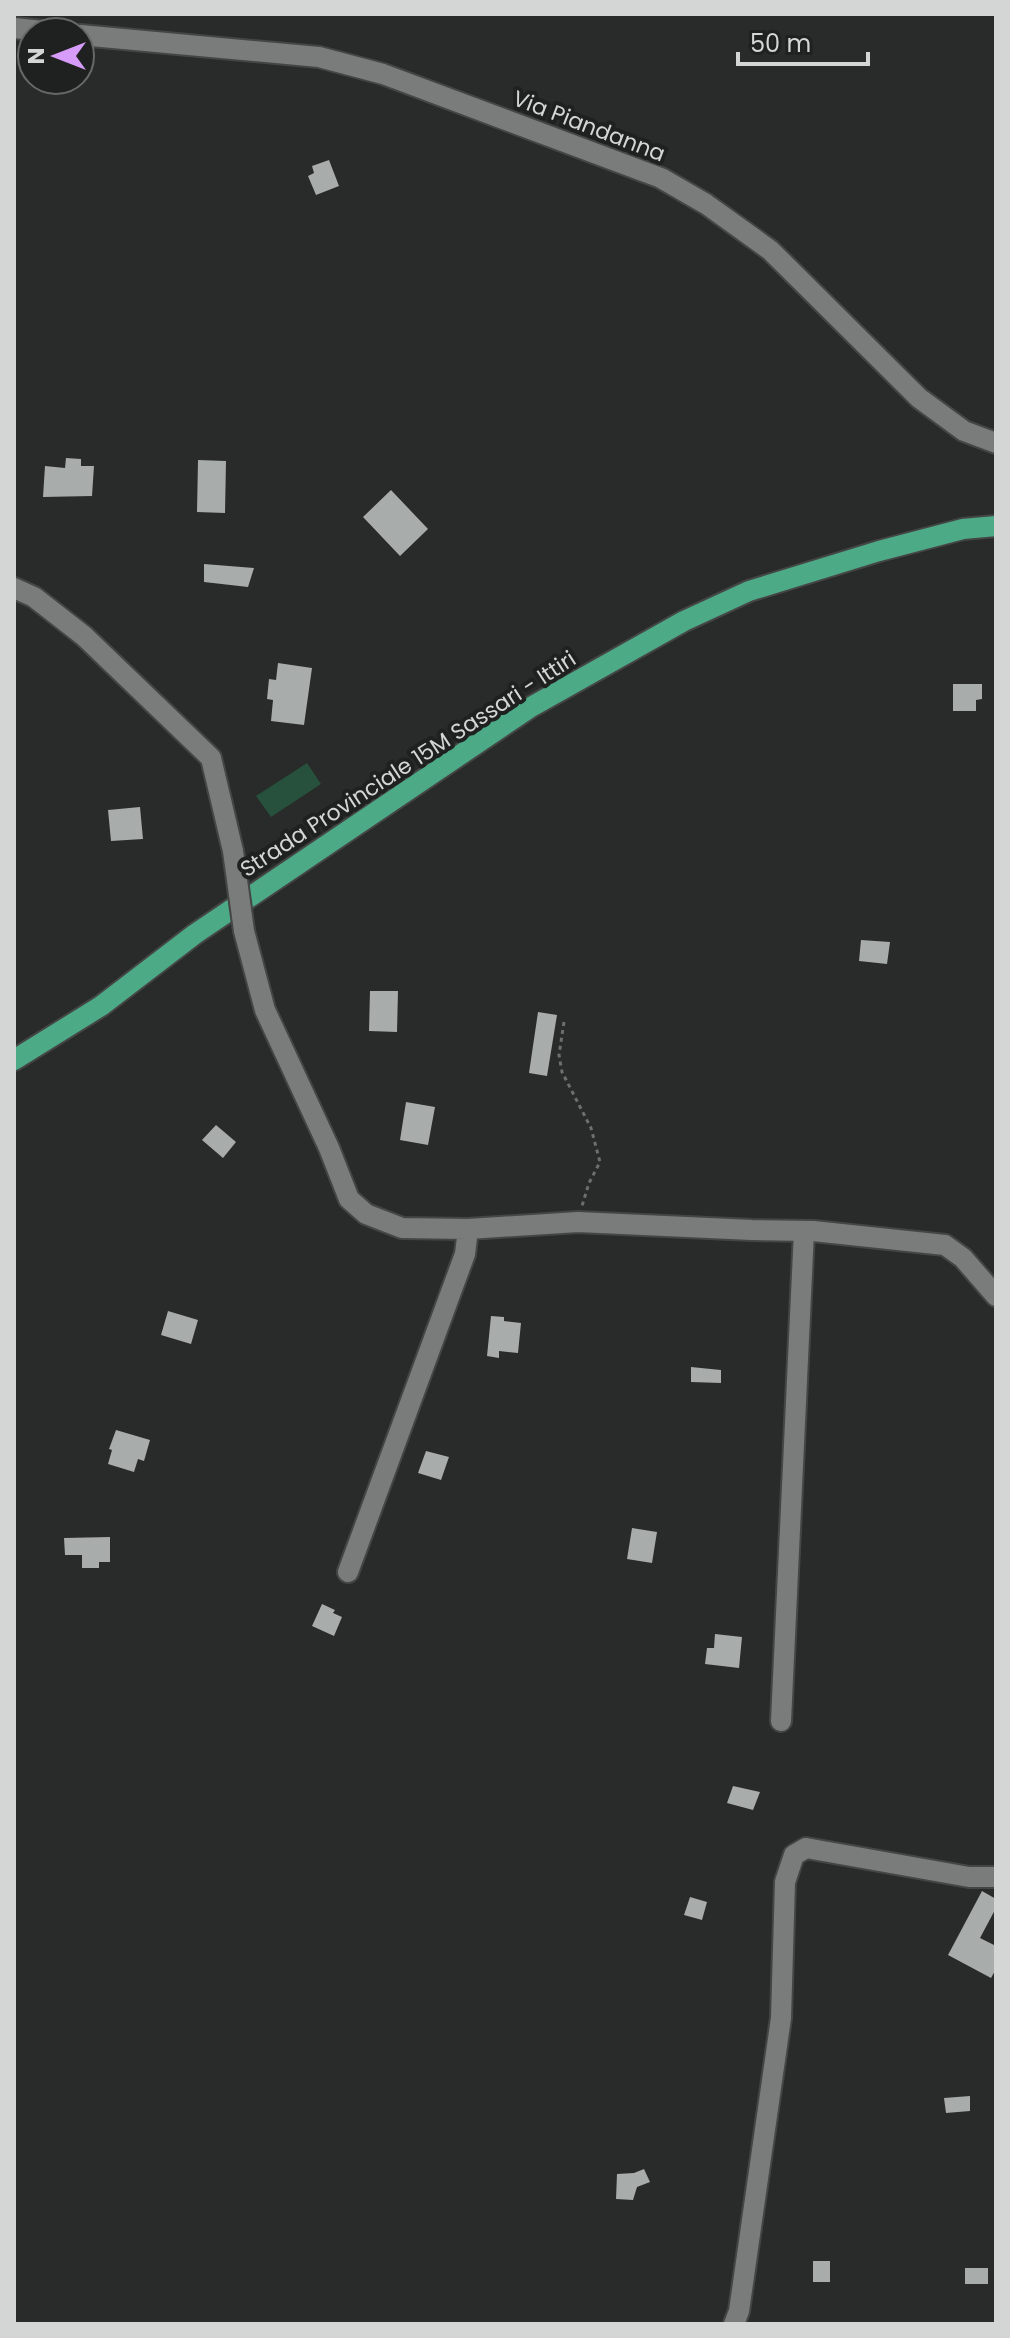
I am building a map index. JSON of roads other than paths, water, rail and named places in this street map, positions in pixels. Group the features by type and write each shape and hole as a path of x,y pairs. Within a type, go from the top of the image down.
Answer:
{"main road":[{"name":"Strada Provinciale 15M Sassari - Ittiri","path":"14,1060 101,1006 195,934 531,707 684,621 749,591 879,551 963,529 996,526"}],"street":[{"name":"Via Piandanna","path":"96,36 319,57 383,74 661,178 706,204 770,250 919,398 964,431 996,443"},
{"path":"14,588 34,597 84,636 211,758 233,851 244,931 265,1010 329,1148 349,1199 366,1214 402,1228 468,1229 578,1222 880,1236 945,1245 963,1258 996,1296"},
{"path":"348,1572 465,1254 468,1229"},
{"path":"781,1721 804,1231"},
{"path":"734,2324 739,2311 781,2018 785,1882 794,1855 806,1848 969,1877 996,1877"}]}
